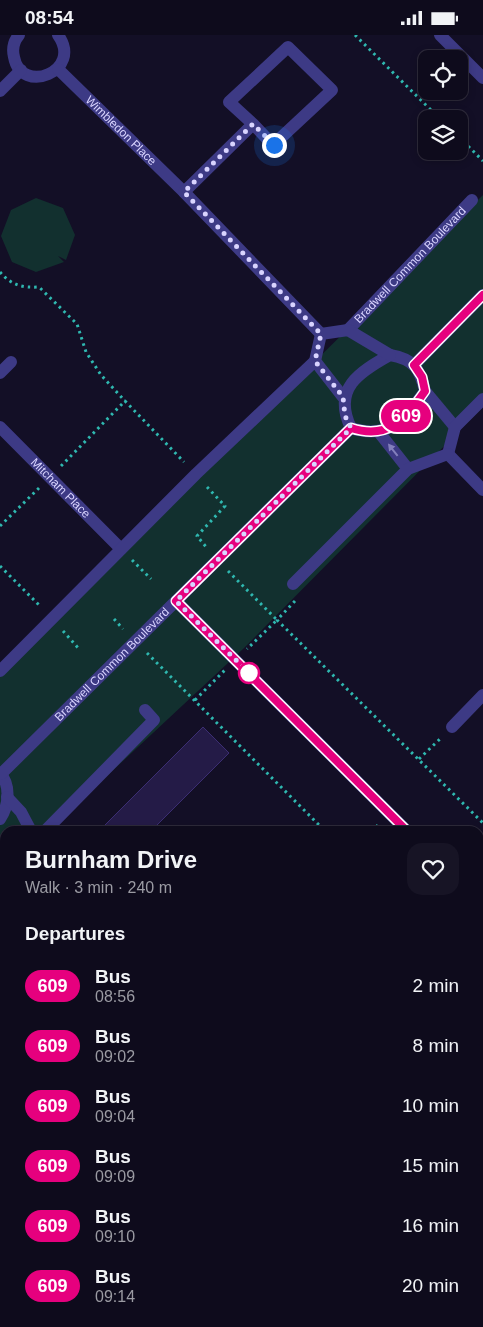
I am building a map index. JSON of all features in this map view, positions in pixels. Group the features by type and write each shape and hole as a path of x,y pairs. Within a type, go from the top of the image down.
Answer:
{"street":[{"path":"19,35 15,40 13,51 15,61 21,71 37,77 45,76 58,69 63,58 64,49 58,35"},
{"path":"440,35 483,78"},
{"path":"288,47 332,90 274,145 253,124 230,102 288,47"},
{"name":"Wimbledon Place","path":"58,69 184,192 321,334"},
{"path":"0,91 21,71"},
{"path":"184,192 253,124"},
{"name":"Bradwell Common Boulevard","path":"348,330 472,200"},
{"path":"414,365 483,295"},
{"path":"0,671 196,475 315,361 321,334 348,330 390,355 405,358 414,365 422,377 425,391 455,427"},
{"path":"343,397 362,371 390,355"},
{"path":"315,361 343,397 345,416 351,428 365,432 378,431 396,425 412,410 425,391"},
{"path":"0,373 11,362"},
{"path":"448,454 455,427 483,399"},
{"name":"Mitcham Place","path":"0,427 121,549"},
{"name":"Bradwell Common Boulevard","path":"1,773 351,428"},
{"path":"378,431 408,469"},
{"path":"293,585 408,469 448,454"},
{"path":"448,454 483,490"},
{"path":"176,601 402,826"},
{"path":"452,727 483,695"},
{"path":"49,826 154,720 145,710"},
{"path":"0,819 7,797 6,781 1,773"},
{"path":"7,797 21,812 28,826"}],"path":[{"path":"355,35 431,110"},
{"path":"468,146 483,161"},
{"path":"0,272 8,281 26,288 39,287 77,324 86,353 101,375 225,506 197,536 211,552"},
{"path":"0,526 125,401"},
{"path":"121,549 151,579"},
{"path":"0,566 80,649"},
{"path":"224,566 483,823"},
{"path":"277,620 296,600"},
{"path":"114,619 320,826"},
{"path":"418,759 452,727"}],"green space":[{"path":"483,195 483,407 243,649 53,826 0,826 0,673"},
{"path":"36,198 63,208 75,235 66,260 58,256 64,262 36,272 12,262 1,236 11,210"}],"building":[{"path":"203,727 229,753 156,826 104,826"}],"bus line":[{"name":"609","path":"402,826 176,601 351,428 365,432 378,431 396,425 412,410 425,391 422,377 414,365 483,295"}],"route":[{"path":"249,673 176,601 351,428 345,416 343,397 315,361 321,334 184,192 253,124 274,145"}]}
